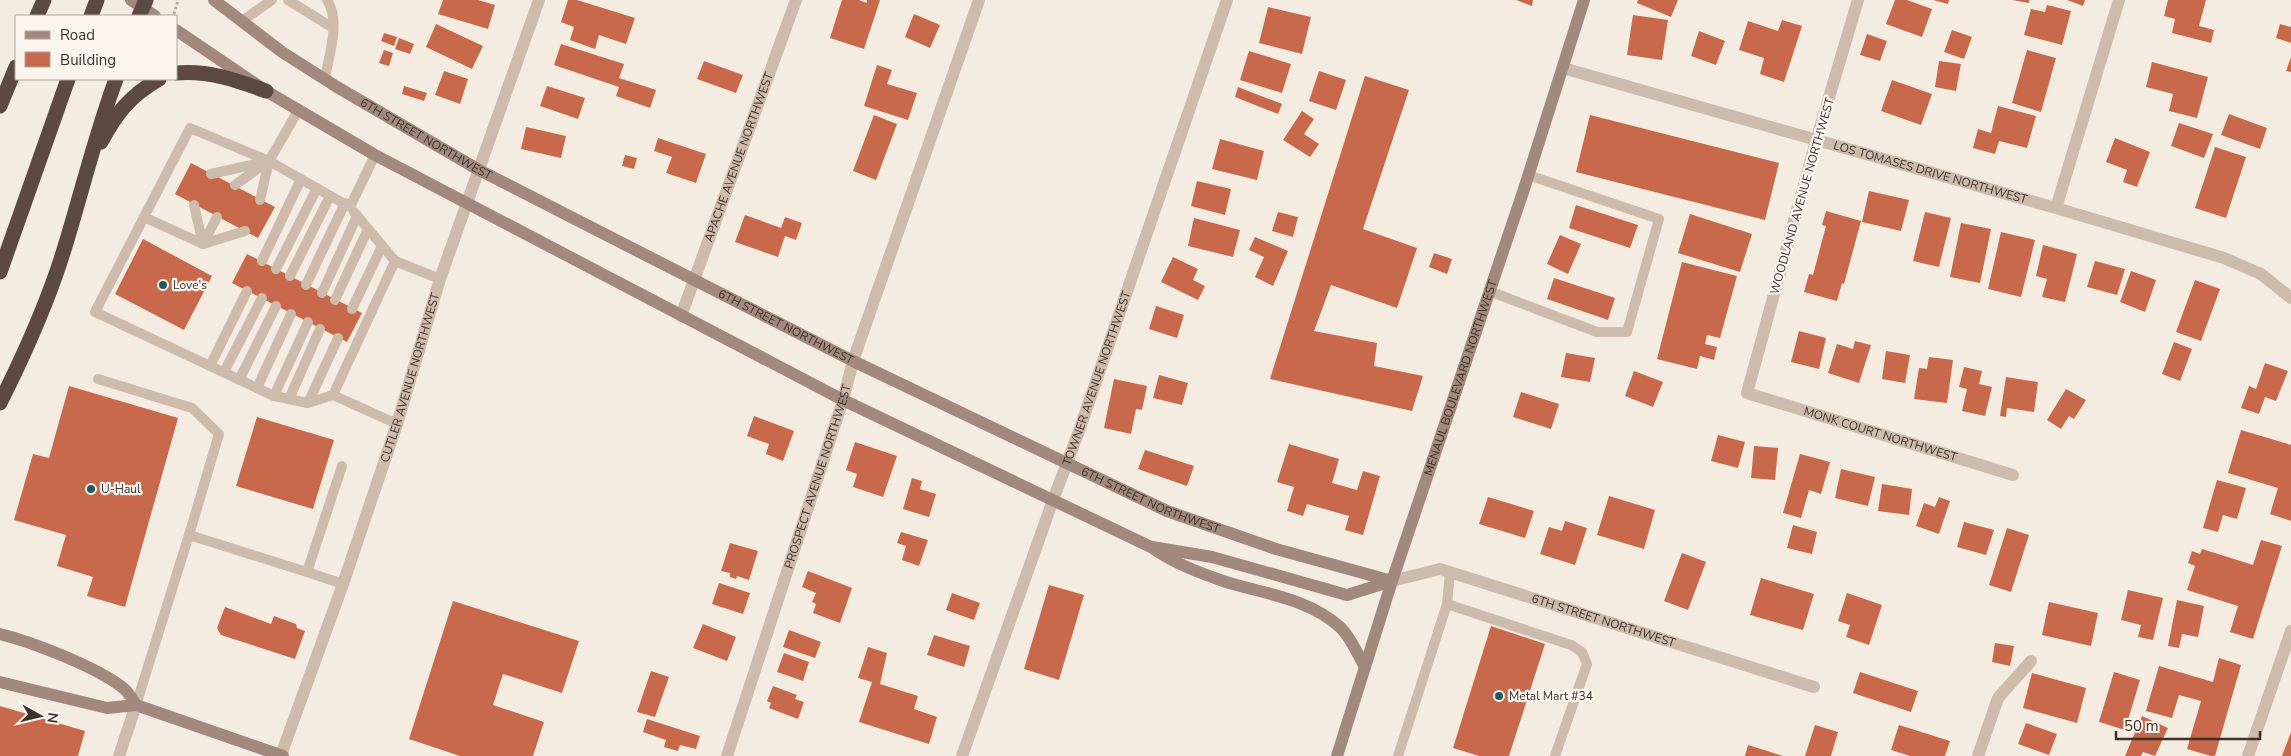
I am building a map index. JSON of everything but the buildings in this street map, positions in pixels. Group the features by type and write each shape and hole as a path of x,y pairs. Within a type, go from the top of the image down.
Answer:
{"highway":[{"path":"37,15 44,0"},
{"path":"91,15 97,0"},
{"path":"0,106 15,69"},
{"path":"178,73 196,72 218,75 266,91"},
{"path":"0,272 68,80"},
{"path":"0,403 22,359 63,255 101,121 116,80"},
{"path":"88,167 114,118 134,95 156,80"}],"main road":[{"name":"6TH STREET NORTHWEST","path":"214,0 282,52 479,170 694,278 853,361 1167,511 1276,549 1392,581"},
{"name":"MENAUL BOULEVARD NORTHWEST","path":"1337,756 1392,581 1528,175 1584,0"},
{"path":"140,6 154,15"},
{"name":"6TH STREET NORTHWEST","path":"178,31 266,91 375,155 843,400 1151,547 1168,560 1226,582 1279,596 1322,612 1343,630 1365,667"},
{"name":"6TH STREET NORTHWEST","path":"1151,547 1212,556 1347,594 1392,581"},
{"path":"0,634 17,638 101,674 124,688 136,705"},
{"path":"0,682 107,708 136,705 282,756"}],"street":[{"name":"CUTLER AVENUE NORTHWEST","path":"282,756 397,424 440,279 539,0"},
{"name":"APACHE AVENUE NORTHWEST","path":"681,316 796,0"},
{"name":"PROSPECT AVENUE NORTHWEST","path":"727,756 843,400 853,361 979,0"},
{"name":"TOWNER AVENUE NORTHWEST","path":"962,756 1066,464 1227,0"},
{"name":"WOODLAND AVENUE NORTHWEST","path":"1747,393 1816,141 1858,0"},
{"path":"2056,208 2119,0"},
{"name":"LOS TOMASES DRIVE NORTHWEST","path":"1563,68 2056,208 2224,258 2261,274 2291,298"},
{"name":"MONK COURT NORTHWEST","path":"1747,393 2014,475"},
{"name":"6TH STREET NORTHWEST","path":"1392,581 1440,569 1814,687"},
{"path":"2248,756 2291,630"},
{"path":"1978,756 1998,698 2031,661"},
{"path":"119,756 136,705"}],"lane":[{"path":"242,20 272,0"},
{"path":"288,0 333,28"},
{"path":"325,78 333,28 333,15 327,0"},
{"path":"260,200 269,160 299,109"},
{"path":"397,424 333,395 308,403 274,396 95,312 190,128 269,160 347,205 395,261 440,279"},
{"path":"306,285 375,155"},
{"path":"211,174 269,160"},
{"path":"234,185 269,160"},
{"path":"1489,291 1597,332 1626,332 1659,219 1528,175"},
{"path":"262,261 301,179"},
{"path":"276,269 317,188"},
{"path":"290,276 330,196"},
{"path":"194,205 203,244"},
{"path":"322,293 357,216"},
{"path":"144,217 203,244 245,231"},
{"path":"203,244 217,217"},
{"path":"335,300 368,229"},
{"path":"352,309 382,246"},
{"path":"333,395 395,261"},
{"path":"210,366 247,291"},
{"path":"224,372 262,298"},
{"path":"239,380 276,306"},
{"path":"257,388 291,314"},
{"path":"274,396 308,322"},
{"path":"290,399 320,329"},
{"path":"308,403 338,338"},
{"path":"98,379 192,408 219,434 136,705"},
{"path":"307,572 342,466"},
{"path":"189,535 343,584"},
{"path":"1398,756 1447,604 1450,572"},
{"path":"1447,604 1572,645 1582,652 1587,664 1555,756"}],"path":[{"path":"174,14 178,0"}],"place":[{"name":"Love's","path":"163,285"},
{"name":"U-Haul","path":"91,489"},
{"name":"Metal Mart #34","path":"1499,696"}]}
